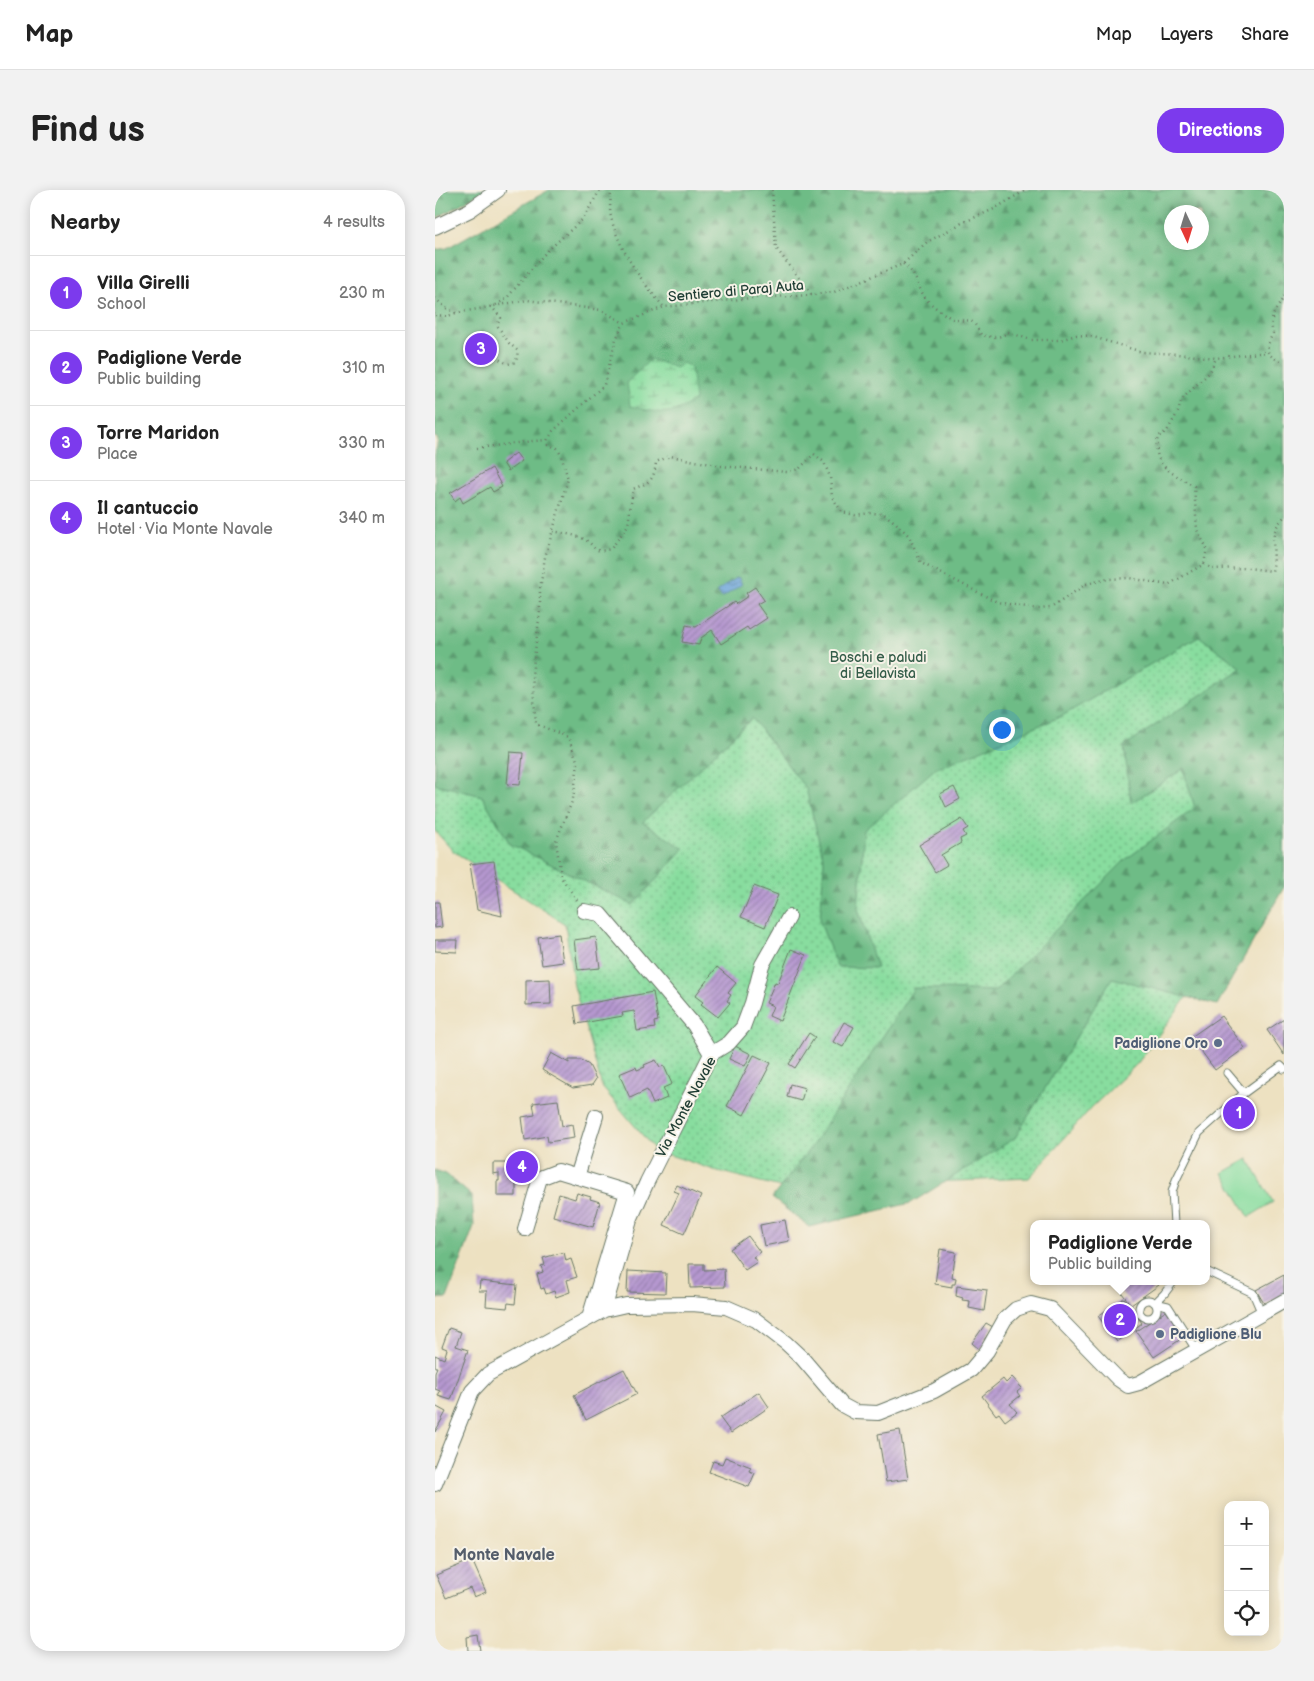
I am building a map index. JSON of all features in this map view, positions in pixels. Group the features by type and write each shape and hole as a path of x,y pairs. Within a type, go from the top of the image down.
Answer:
{"street":[{"path":"435,227 470,210 498,190"},
{"path":"584,910 600,914 694,1025 711,1054"},
{"name":"Via Monte Navale","path":"604,1310 630,1220 647,1182 711,1054 729,1043 743,1027 752,1003 762,965 789,917"},
{"path":"577,1176 596,1116"},
{"path":"525,1229 539,1178 557,1171 627,1192 589,1318"},
{"path":"435,1484 472,1391 488,1374 604,1310 626,1305 692,1304 726,1307 756,1320 786,1342 842,1405 855,1412 878,1413 934,1391 971,1370 987,1352 1005,1319 1016,1309 1031,1304 1051,1309 1118,1379 1128,1386 1139,1383 1284,1302"}],"lane":[{"path":"1174,1220 1172,1192 1199,1133 1244,1093 1281,1066 1284,1069"},
{"path":"1227,1073 1244,1093"},
{"path":"1210,1274 1253,1293 1262,1314"},
{"path":"1171,1285 1155,1303 1168,1306 1197,1351"}],"path":[{"path":"495,305 505,299 546,252 583,219 600,190"},
{"path":"611,190 610,215 616,234 644,282 664,307"},
{"name":"Sentiero di Paraj Auta","path":"772,190 777,248 812,295"},
{"name":"Sentiero di Paraj Auta","path":"624,323 664,307 834,292 903,264 927,242 962,223 994,209 1026,190"},
{"path":"903,264 911,269 927,300 952,319 968,319 976,324 981,335 993,337 1009,332 1031,340 1060,340 1076,335 1090,336 1142,352 1216,358 1267,352"},
{"path":"1284,296 1279,306 1273,312 1271,324 1273,333 1267,347 1267,352 1273,358 1284,363"},
{"path":"435,298 446,308 456,313"},
{"path":"435,315 448,316 527,300 601,310 624,323 616,339 604,385 553,431 548,440 548,444 557,448 561,455 568,479 545,557 540,588 540,611 532,676 536,724 568,737 578,763 573,799 556,841 561,877 584,910"},
{"path":"491,306 501,318 497,325 509,343 518,352 516,362 508,364 491,355"},
{"path":"553,531 583,539 592,547 601,551 611,549 628,525 633,490 646,484 655,475 656,462 670,456 721,466 787,472 799,469 814,454 824,462 830,477 832,497 842,512 855,515 884,514 909,536 921,563 997,602 1038,609 1051,608 1086,584 1108,579 1129,578 1168,584 1184,577 1203,564 1207,548 1197,530 1193,486 1168,472 1160,463 1156,447 1158,437 1167,431 1178,412 1182,399 1205,377 1216,358"},
{"path":"477,448 548,440"},
{"path":"1203,564 1213,569 1248,568 1272,572 1275,562 1272,546 1274,532 1284,517"}],"green space":[{"path":"435,190 484,190 435,219"},
{"name":"Boschi e paludi di Bellavista","path":"549,190 1284,190 1284,887 1217,1005 1112,978 1015,1138 911,1203 809,1227 772,1198 814,1143 914,988 995,991 1125,860 1195,808 1183,769 1131,803 1124,746 1241,668 1199,636 1062,716 935,769 864,830 858,909 877,968 837,967 820,922 824,861 806,789 752,718 643,822 684,849 633,905 510,844 482,796 435,784 435,455 438,439 435,437 435,250 447,248"},
{"name":"Boschi e paludi di Bellavista","path":"741,190 1284,190 1284,872 1137,1064 1092,1107 1029,1178 784,1188 714,1170 655,1150 602,1087 574,986 565,924 453,851 435,831 435,490"},
{"path":"651,359 676,368 683,363 691,367 695,400 671,412 649,411 630,406 627,382"},
{"path":"1248,1159 1273,1202 1249,1217 1223,1173"},
{"path":"435,1170 446,1174 472,1196 474,1226 447,1298 435,1299"}],"water":[{"path":"738,577 742,584 722,598 717,591"}],"building":[{"path":"479,337 492,342 483,361 470,356"},
{"path":"516,453 522,461 508,471 503,463"},
{"path":"492,468 502,487 493,492 490,487 463,503 460,497 455,501 450,493"},
{"path":"755,587 764,600 757,604 767,618 749,630 747,627 721,644 712,630 701,638 699,645 682,642 686,625 696,627 734,602 736,604 748,596 746,593"},
{"path":"510,752 523,753 520,785 507,784"},
{"path":"954,787 960,799 946,807 940,794"},
{"path":"962,819 968,828 963,831 966,836 960,839 961,843 941,855 947,865 935,872 919,845"},
{"path":"494,861 502,916 477,910 470,864"},
{"path":"754,886 778,895 765,927 741,917"},
{"path":"435,902 439,902 442,927 435,928"},
{"path":"559,934 563,962 542,965 538,937"},
{"path":"596,937 600,968 578,970 574,940"},
{"path":"435,940 458,940 457,952 435,951"},
{"path":"791,949 806,955 780,1021 769,1016 773,1006 766,1003 775,982 778,983"},
{"path":"717,967 736,983 728,993 731,995 727,1001 730,1003 718,1017 701,1004 703,1002 695,996"},
{"path":"550,979 551,1004 526,1005 526,980"},
{"path":"653,992 658,1021 654,1022 655,1028 637,1031 634,1011 622,1013 623,1016 577,1024 574,1006"},
{"name":"Padiglione Oro","path":"1221,1016 1245,1048 1215,1070 1191,1037"},
{"path":"1284,1019 1284,1055 1267,1030"},
{"path":"844,1022 854,1027 843,1047 833,1042"},
{"path":"809,1033 815,1037 795,1068 789,1064"},
{"path":"735,1046 751,1054 745,1066 729,1059"},
{"path":"551,1053 569,1063 569,1060 581,1060 589,1065 596,1079 592,1085 573,1088 542,1070"},
{"path":"754,1055 771,1063 744,1115 727,1106"},
{"path":"656,1060 660,1067 664,1066 672,1084 663,1088 667,1098 653,1104 647,1090 630,1098 619,1074 636,1067 637,1070 645,1067 644,1065"},
{"path":"790,1084 805,1088 801,1101 787,1097"},
{"path":"558,1100 562,1126 572,1124 574,1138 548,1142 547,1136 525,1140 522,1117 535,1115 533,1103"},
{"path":"493,1163 524,1165 524,1177 521,1177 521,1184 516,1184 516,1196 497,1196 499,1173 493,1174"},
{"path":"677,1185 701,1196 684,1234 664,1225 679,1193 674,1191"},
{"path":"577,1193 600,1202 593,1227 553,1216 559,1194 575,1199"},
{"path":"785,1220 789,1241 764,1246 760,1225"},
{"path":"748,1236 760,1252 753,1257 757,1262 745,1270 730,1249"},
{"path":"940,1249 956,1252 952,1277 956,1278 955,1284 952,1284 952,1287 935,1284"},
{"path":"564,1252 566,1261 571,1259 577,1277 567,1280 570,1292 556,1297 554,1291 546,1294 544,1288 541,1289 537,1274 543,1272 541,1266 545,1265 543,1258"},
{"path":"689,1264 704,1264 704,1270 724,1269 725,1287 690,1288"},
{"path":"628,1271 666,1273 665,1293 627,1292"},
{"path":"1284,1275 1284,1294 1265,1305 1256,1290"},
{"path":"480,1281 517,1285 515,1304 508,1303 507,1308 486,1306 487,1291 479,1291"},
{"path":"1116,1285 1159,1285 1131,1305"},
{"path":"957,1286 987,1290 984,1311 969,1308 970,1301 962,1300 963,1298 956,1296"},
{"path":"1124,1298 1142,1323 1117,1342 1098,1316"},
{"name":"Padiglione Blu","path":"1166,1311 1184,1337 1154,1357 1136,1331"},
{"path":"986,1323 993,1327 984,1340 987,1341 980,1350 972,1343"},
{"path":"449,1328 461,1332 456,1346 468,1350 451,1400 438,1396 440,1391 435,1389 435,1372 437,1367 435,1367 435,1355 444,1359 447,1349 442,1347"},
{"path":"624,1369 637,1394 586,1420 574,1395"},
{"path":"1012,1377 1022,1388 1017,1392 1020,1396 1010,1404 1017,1412 1005,1421 999,1413 996,1415 982,1396 1003,1379 1006,1383"},
{"path":"759,1392 769,1407 731,1433 720,1418"},
{"path":"435,1406 446,1412 435,1432"},
{"path":"900,1430 908,1479 886,1482 878,1434"},
{"path":"725,1457 751,1467 749,1471 755,1473 749,1487 709,1472 713,1461 722,1464"},
{"path":"472,1560 486,1592 474,1597 470,1588 446,1598 436,1575"},
{"path":"478,1635 480,1651 468,1651 467,1637"}],"place":[{"name":"Torre Maridon","path":"481,349"},
{"name":"Padiglione Oro","path":"1218,1043"},
{"name":"Villa Girelli","path":"1239,1113"},
{"name":"Il cantuccio","path":"522,1167"},
{"name":"Padiglione Verde","path":"1120,1320"},
{"name":"Padiglione Blu","path":"1160,1334"}],"district":[{"name":"Monte Navale","path":"504,1555"}]}
